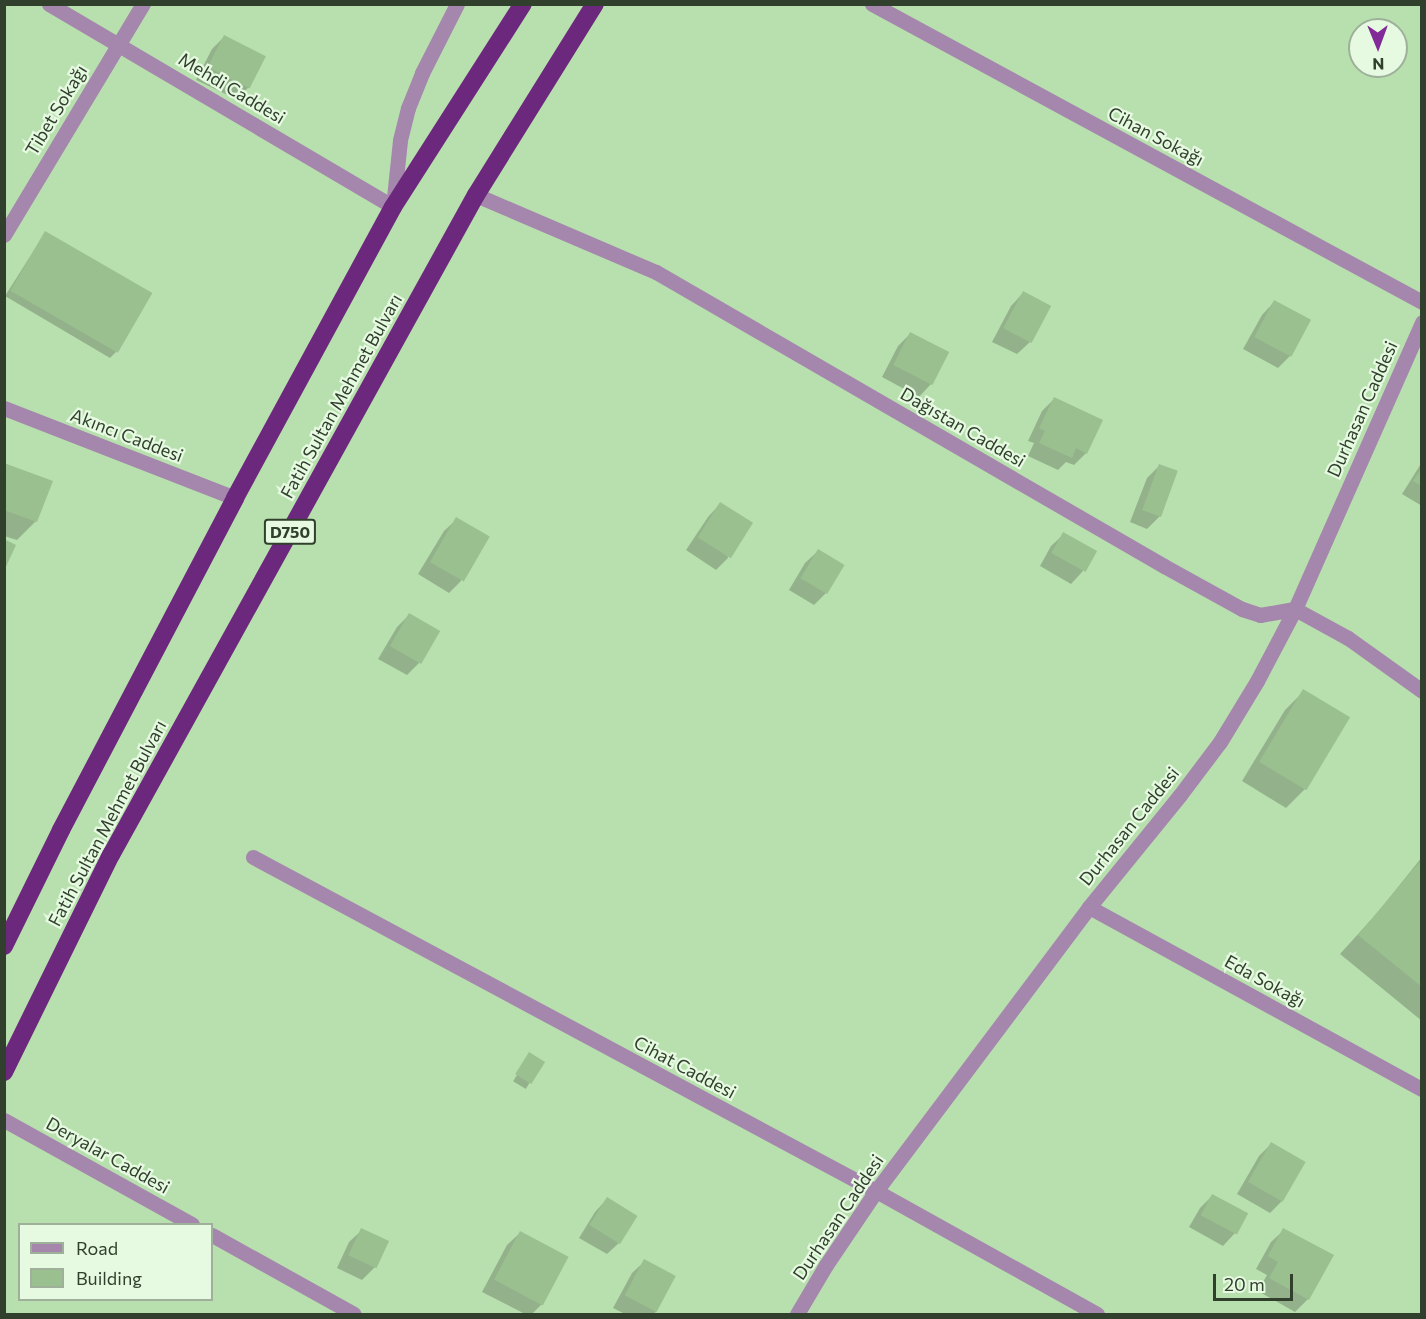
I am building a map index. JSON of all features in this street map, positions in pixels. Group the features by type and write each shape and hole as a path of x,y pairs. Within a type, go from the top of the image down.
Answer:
{"highway":[{"name":"Fatih Sultan Mehmet Bulvarı","path":"4,946 61,830 235,498 393,207 524,4"},
{"name":"Fatih Sultan Mehmet Bulvarı","path":"4,1072 111,855 477,195 595,4"}],"street":[{"name":"Mehdi Caddesi","path":"49,4 393,207"},
{"name":"Tibet Sokağı","path":"4,235 142,4"},
{"path":"393,207 400,140 408,108 422,73 457,4"},
{"name":"Cihan Sokağı","path":"872,4 1422,302"},
{"name":"Dağıstan Caddesi","path":"477,195 656,272 1242,609 1260,615 1295,609"},
{"name":"Durhasan Caddesi","path":"797,1314 826,1265 876,1191 1089,907 1180,795 1220,741 1257,681 1295,609 1422,322"},
{"name":"Akıncı Caddesi","path":"4,408 235,498"},
{"path":"1295,609 1348,638 1422,690"},
{"name":"Cihat Caddesi","path":"253,857 876,1191 1097,1314"},
{"name":"Eda Sokağı","path":"1089,907 1422,1089"},
{"name":"Deryalar Caddesi","path":"4,1120 190,1223"},
{"path":"213,1236 354,1314"}],"building":[{"path":"224,35 266,56 250,88 208,67"},
{"path":"45,231 152,293 118,353 11,291"},
{"path":"1023,291 1051,306 1032,343 1003,328"},
{"path":"1274,300 1311,320 1291,357 1254,337"},
{"path":"910,332 949,352 932,385 893,365"},
{"path":"1054,397 1103,420 1087,454 1076,448 1072,458 1039,443 1045,431 1039,428"},
{"path":"4,463 53,481 37,522 4,510"},
{"path":"1159,464 1178,471 1161,517 1142,510"},
{"path":"1422,468 1422,486 1413,481"},
{"path":"720,502 753,523 731,558 698,538"},
{"path":"456,517 490,536 464,582 430,562"},
{"path":"1063,532 1097,551 1085,572 1051,553"},
{"path":"4,539 16,545 4,571"},
{"path":"818,549 845,565 827,594 800,578"},
{"path":"409,613 440,631 421,664 390,646"},
{"path":"1303,689 1350,717 1306,790 1259,762"},
{"path":"1422,859 1422,987 1358,935"},
{"path":"529,1052 545,1062 531,1084 515,1074"},
{"path":"1271,1142 1306,1162 1283,1202 1248,1182"},
{"path":"1212,1194 1248,1213 1237,1234 1201,1215"},
{"path":"607,1197 638,1216 620,1244 590,1225"},
{"path":"361,1228 389,1241 376,1268 348,1255"},
{"path":"1283,1228 1334,1255 1309,1300 1269,1278 1278,1262 1268,1256"},
{"path":"520,1231 569,1257 543,1305 494,1280"},
{"path":"644,1259 676,1276 657,1312 625,1295"}]}
